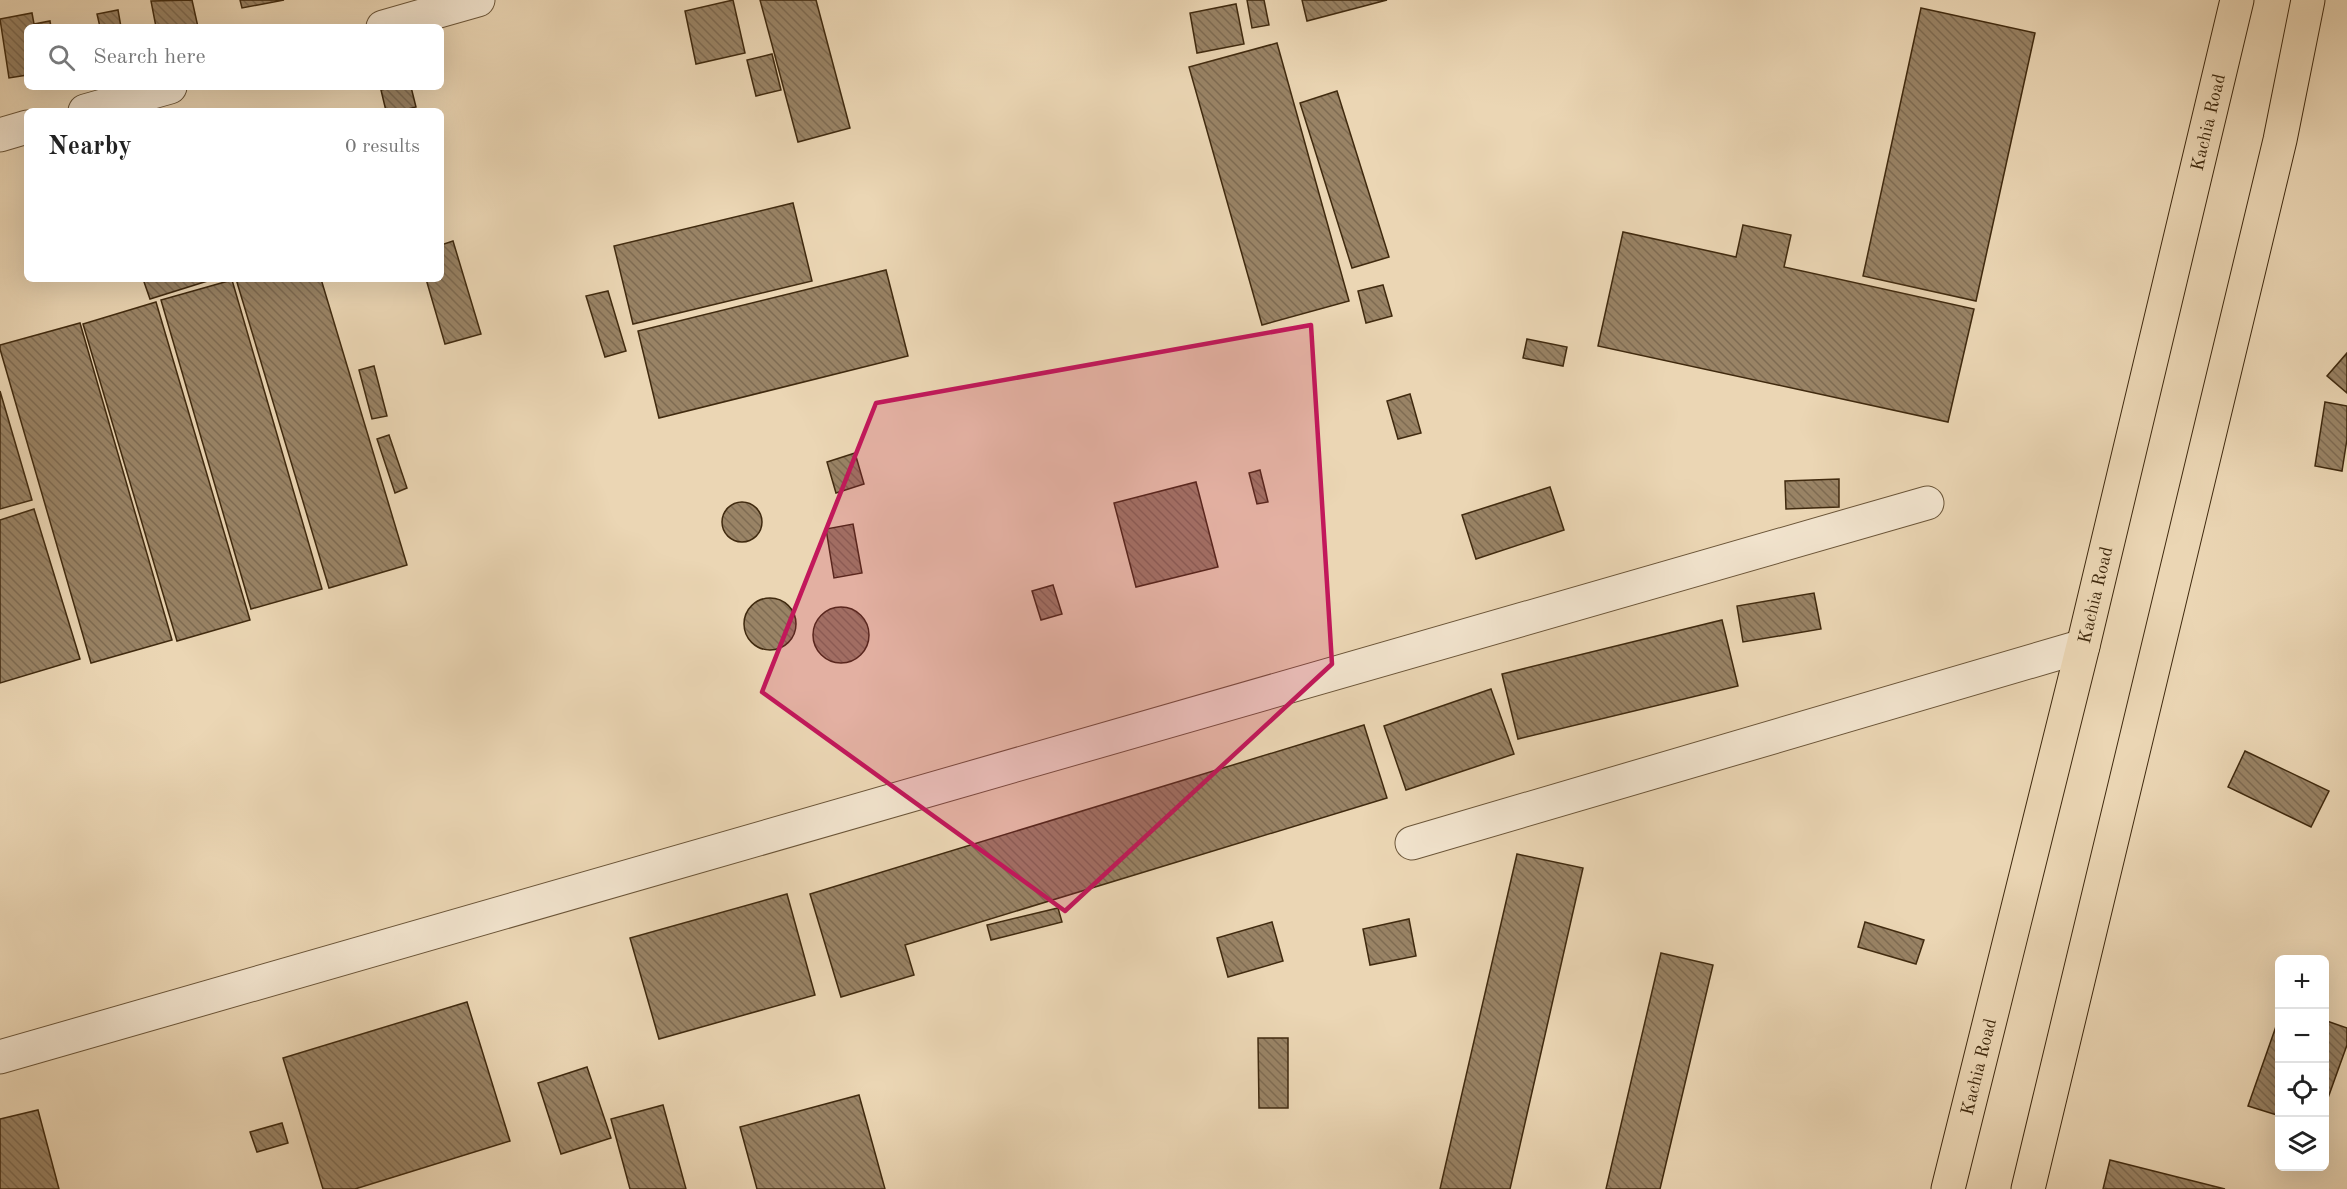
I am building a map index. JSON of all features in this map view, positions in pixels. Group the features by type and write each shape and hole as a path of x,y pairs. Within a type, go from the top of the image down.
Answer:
{"main road":[{"name":"Kachia Road","path":"1948,1189 2083,646 2237,0"},
{"path":"2028,1189 2277,152 2308,0"}],"street":[{"path":"393,24 470,1"},
{"path":"96,108 159,90"},
{"path":"0,135 24,128"},
{"path":"0,1057 1928,503"},
{"path":"1412,843 2083,646"}],"highlighted area":[{"path":"1311,325 1332,664 1065,911 762,692 876,403"}],"building":[{"path":"192,0 197,24 155,24 151,1"},
{"path":"240,0 284,0 242,8"},
{"path":"733,0 745,53 696,64 685,11"},
{"path":"760,0 816,0 850,128 798,142"},
{"path":"1247,0 1264,0 1269,25 1252,28"},
{"path":"1302,0 1387,0 1307,21"},
{"path":"1236,4 1244,44 1197,53 1190,13"},
{"path":"1921,8 2035,33 1976,301 1863,276"},
{"path":"118,10 120,24 99,24 97,14"},
{"path":"32,13 34,24 24,24 24,76 9,78 0,19"},
{"path":"50,21 50,24 34,24"},
{"path":"1277,43 1349,301 1262,325 1189,67"},
{"path":"772,54 781,90 756,96 747,60"},
{"path":"381,90 412,90 416,107 385,108"},
{"path":"1337,91 1389,257 1352,268 1300,103"},
{"path":"793,203 812,281 633,324 614,246"},
{"path":"1743,225 1791,235 1784,267 1974,309 1948,422 1598,346 1623,232 1736,257"},
{"path":"453,241 481,334 445,344 427,282 444,282 444,244"},
{"path":"886,270 908,356 659,418 638,331"},
{"path":"144,282 204,282 150,299"},
{"path":"225,282 233,282 322,589 251,609 161,300"},
{"path":"237,282 322,282 407,565 329,588"},
{"path":"1383,285 1392,316 1366,323 1358,291"},
{"path":"608,291 626,351 605,357 586,296"},
{"path":"156,302 250,620 177,641 83,324"},
{"path":"80,323 172,640 91,663 0,349 0,345"},
{"path":"1527,339 1567,347 1563,366 1523,358"},
{"path":"2347,353 2347,393 2327,376"},
{"path":"374,366 387,416 372,419 359,370"},
{"path":"0,391 32,500 0,509"},
{"path":"1410,394 1421,433 1398,439 1387,401"},
{"path":"2325,402 2347,406 2347,439 2342,471 2315,466"},
{"path":"389,435 407,488 395,493 377,439"},
{"path":"855,453 864,484 836,493 827,462"},
{"path":"1260,470 1268,502 1257,504 1249,473"},
{"path":"1839,479 1839,507 1786,509 1785,481"},
{"path":"1196,482 1218,567 1136,587 1114,503"},
{"path":"1550,487 1564,530 1476,559 1462,515"},
{"path":"742,502 756,508 762,522 756,536 742,542 728,536 722,522 728,508"},
{"path":"34,509 80,659 0,683 0,520"},
{"path":"853,524 862,573 834,578 826,529"},
{"path":"1053,585 1062,614 1041,620 1032,591"},
{"path":"1814,593 1821,629 1743,642 1737,606"},
{"path":"770,598 780,600 788,606 794,614 796,624 794,634 788,642 780,648 770,650 760,648 752,642 746,634 744,624 746,614 752,606 760,600"},
{"path":"836,607 846,607 861,615 867,624 869,635 867,646 861,655 846,663 836,663 825,658 818,651 813,640 813,630 818,619 825,612"},
{"path":"1722,620 1738,686 1518,739 1502,674"},
{"path":"1491,689 1514,754 1406,790 1384,726"},
{"path":"1364,725 1387,798 905,945 914,975 841,997 810,894"},
{"path":"2245,751 2329,791 2311,827 2228,787"},
{"path":"1517,854 1583,868 1510,1189 1440,1189"},
{"path":"787,894 815,995 659,1039 630,938"},
{"path":"1058,908 1062,922 991,940 987,925"},
{"path":"1409,919 1416,956 1370,965 1363,929"},
{"path":"1272,922 1283,961 1228,977 1217,938"},
{"path":"1865,922 1924,940 1916,964 1858,947"},
{"path":"1661,953 1713,965 1660,1189 1606,1189"},
{"path":"467,1002 510,1141 355,1189 323,1189 283,1058"},
{"path":"2329,1022 2347,1028 2347,1045 2329,1095"},
{"path":"2275,1029 2275,1114 2248,1106"},
{"path":"1258,1038 1288,1038 1288,1108 1259,1108"},
{"path":"587,1067 611,1138 561,1154 538,1083"},
{"path":"859,1095 885,1189 757,1189 740,1127"},
{"path":"663,1105 686,1189 630,1189 611,1119"},
{"path":"38,1110 59,1189 0,1189 0,1119"},
{"path":"282,1123 288,1143 257,1152 250,1132"},
{"path":"2110,1160 2225,1189 2103,1189"}]}
